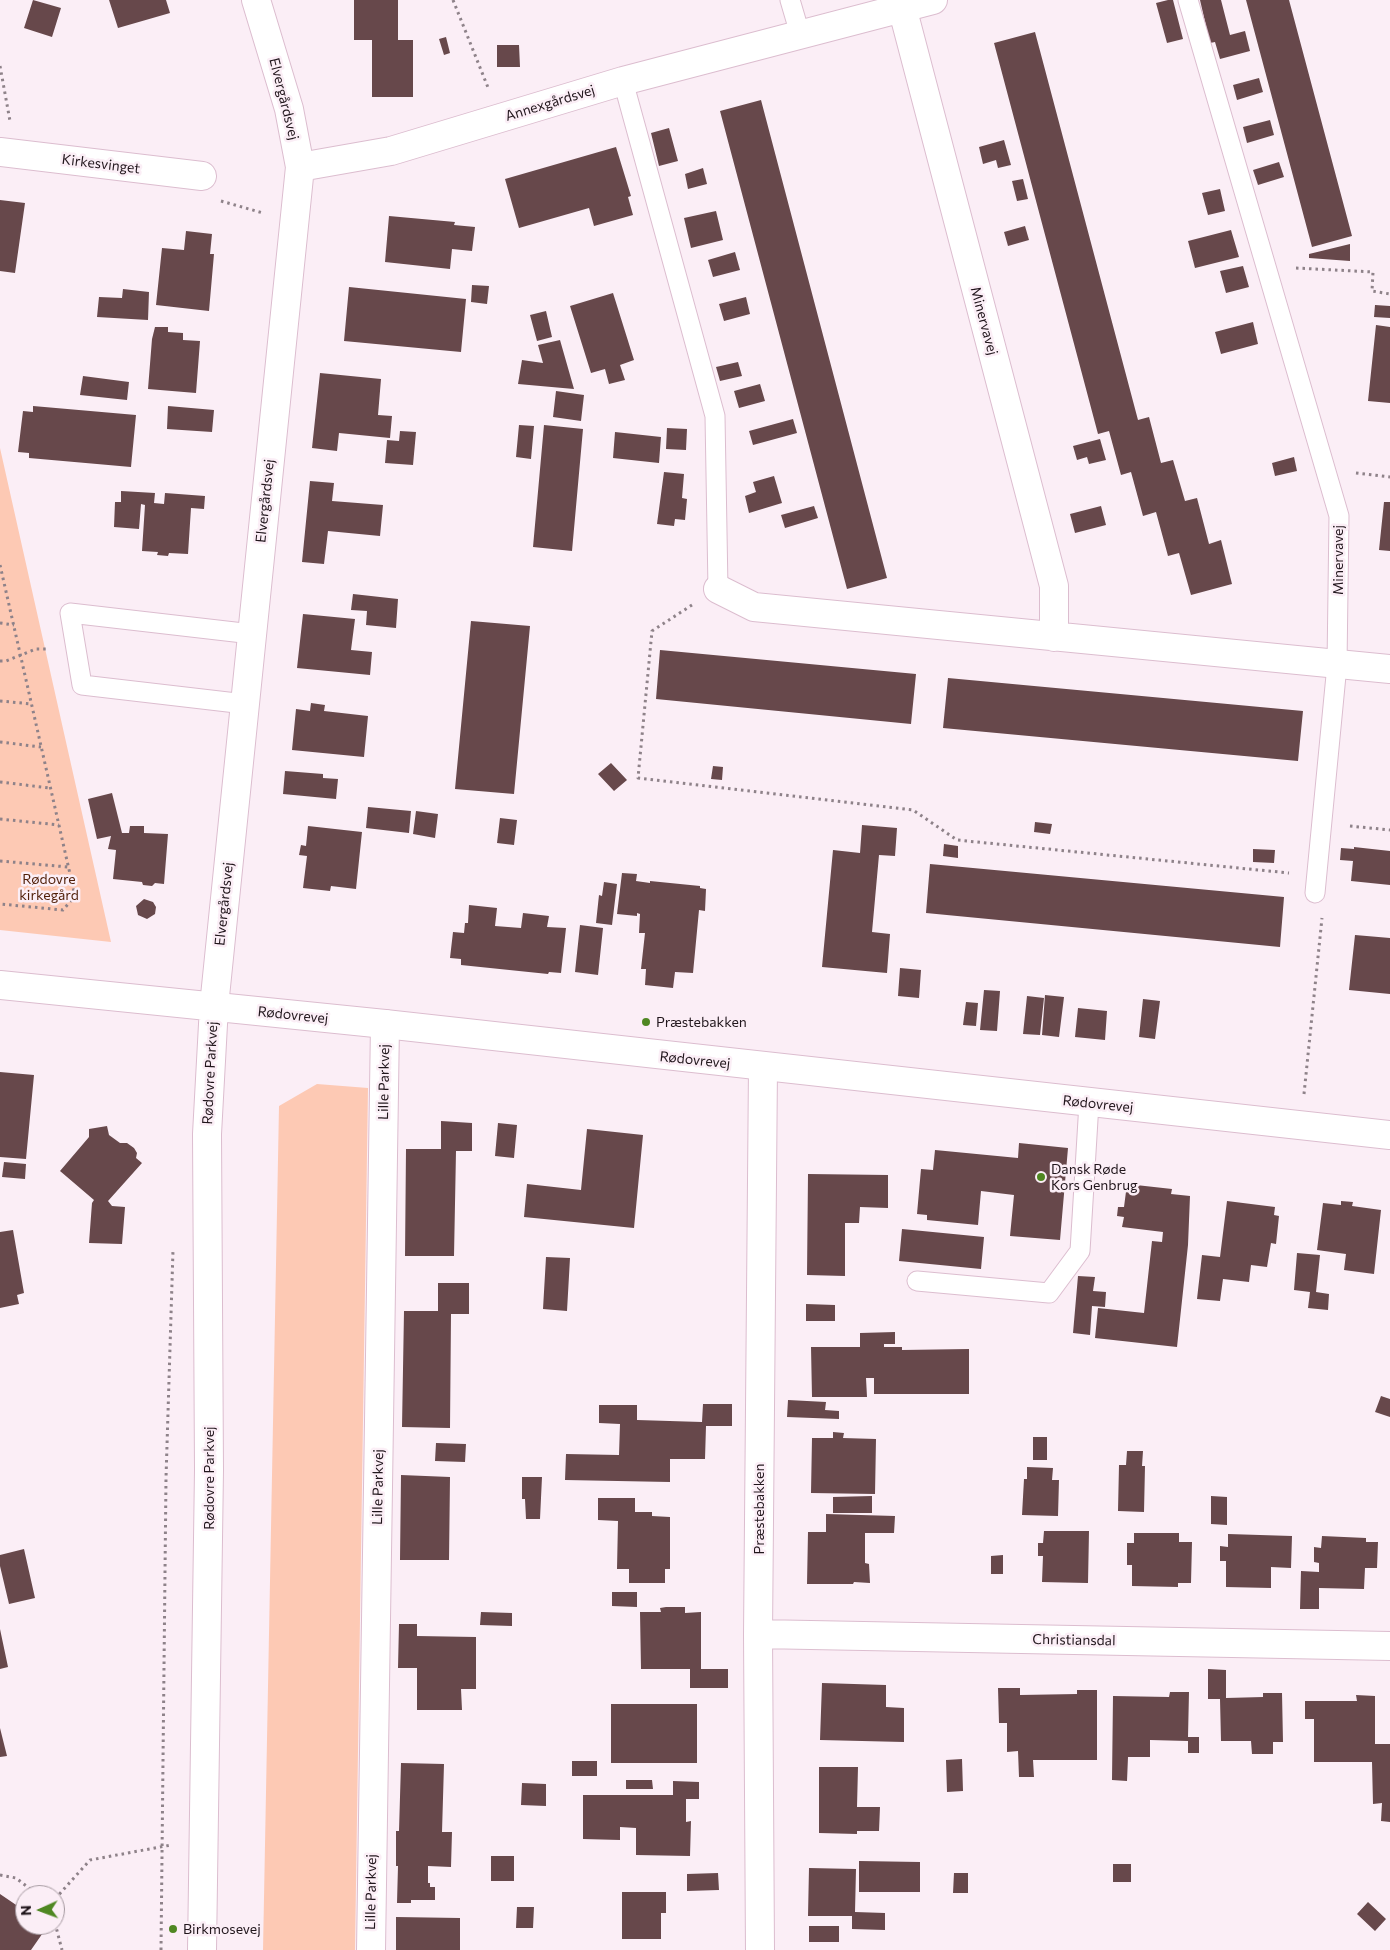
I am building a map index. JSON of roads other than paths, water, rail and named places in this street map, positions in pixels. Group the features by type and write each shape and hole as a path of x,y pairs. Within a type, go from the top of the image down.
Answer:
{"street":[{"name":"Elvergårdsvej","path":"214,1006 300,167 289,108 256,0"},
{"name":"Annexgårdsvej","path":"300,167 391,151 623,81 933,0"},
{"name":"Minervavej","path":"902,7 1054,586 1054,637"},
{"name":"Kirkesvinget","path":"8,153 202,176"},
{"path":"718,589 754,607 1390,670"},
{"name":"Rødovrevej","path":"0,985 385,1024 1390,1135"},
{"name":"Rødovre Parkvej","path":"202,1950 209,1470 207,1134 214,1006"},
{"name":"Lille Parkvej","path":"370,1950 385,1024"},
{"name":"Præstebakken","path":"760,1950 758,1634 763,1067"},
{"name":"Christiansdal","path":"758,1634 1390,1646"}],"lane":[{"path":"790,0 800,34"},
{"name":"Minervavej","path":"1188,0 1339,516 1338,665 1316,884"},
{"path":"623,81 715,416 718,589"},
{"path":"245,704 82,685 70,613 252,634"},
{"path":"917,1281 1049,1293 1080,1251 1089,1103"}],"place":[{"name":"Præstebakken","path":"646,1022"},
{"name":"Dansk Røde Kors Genbrug","path":"1041,1177"},
{"name":"Birkmosevej","path":"173,1929"}],"park label":[{"name":"Rødovre kirkegård","path":"49,888"}]}
